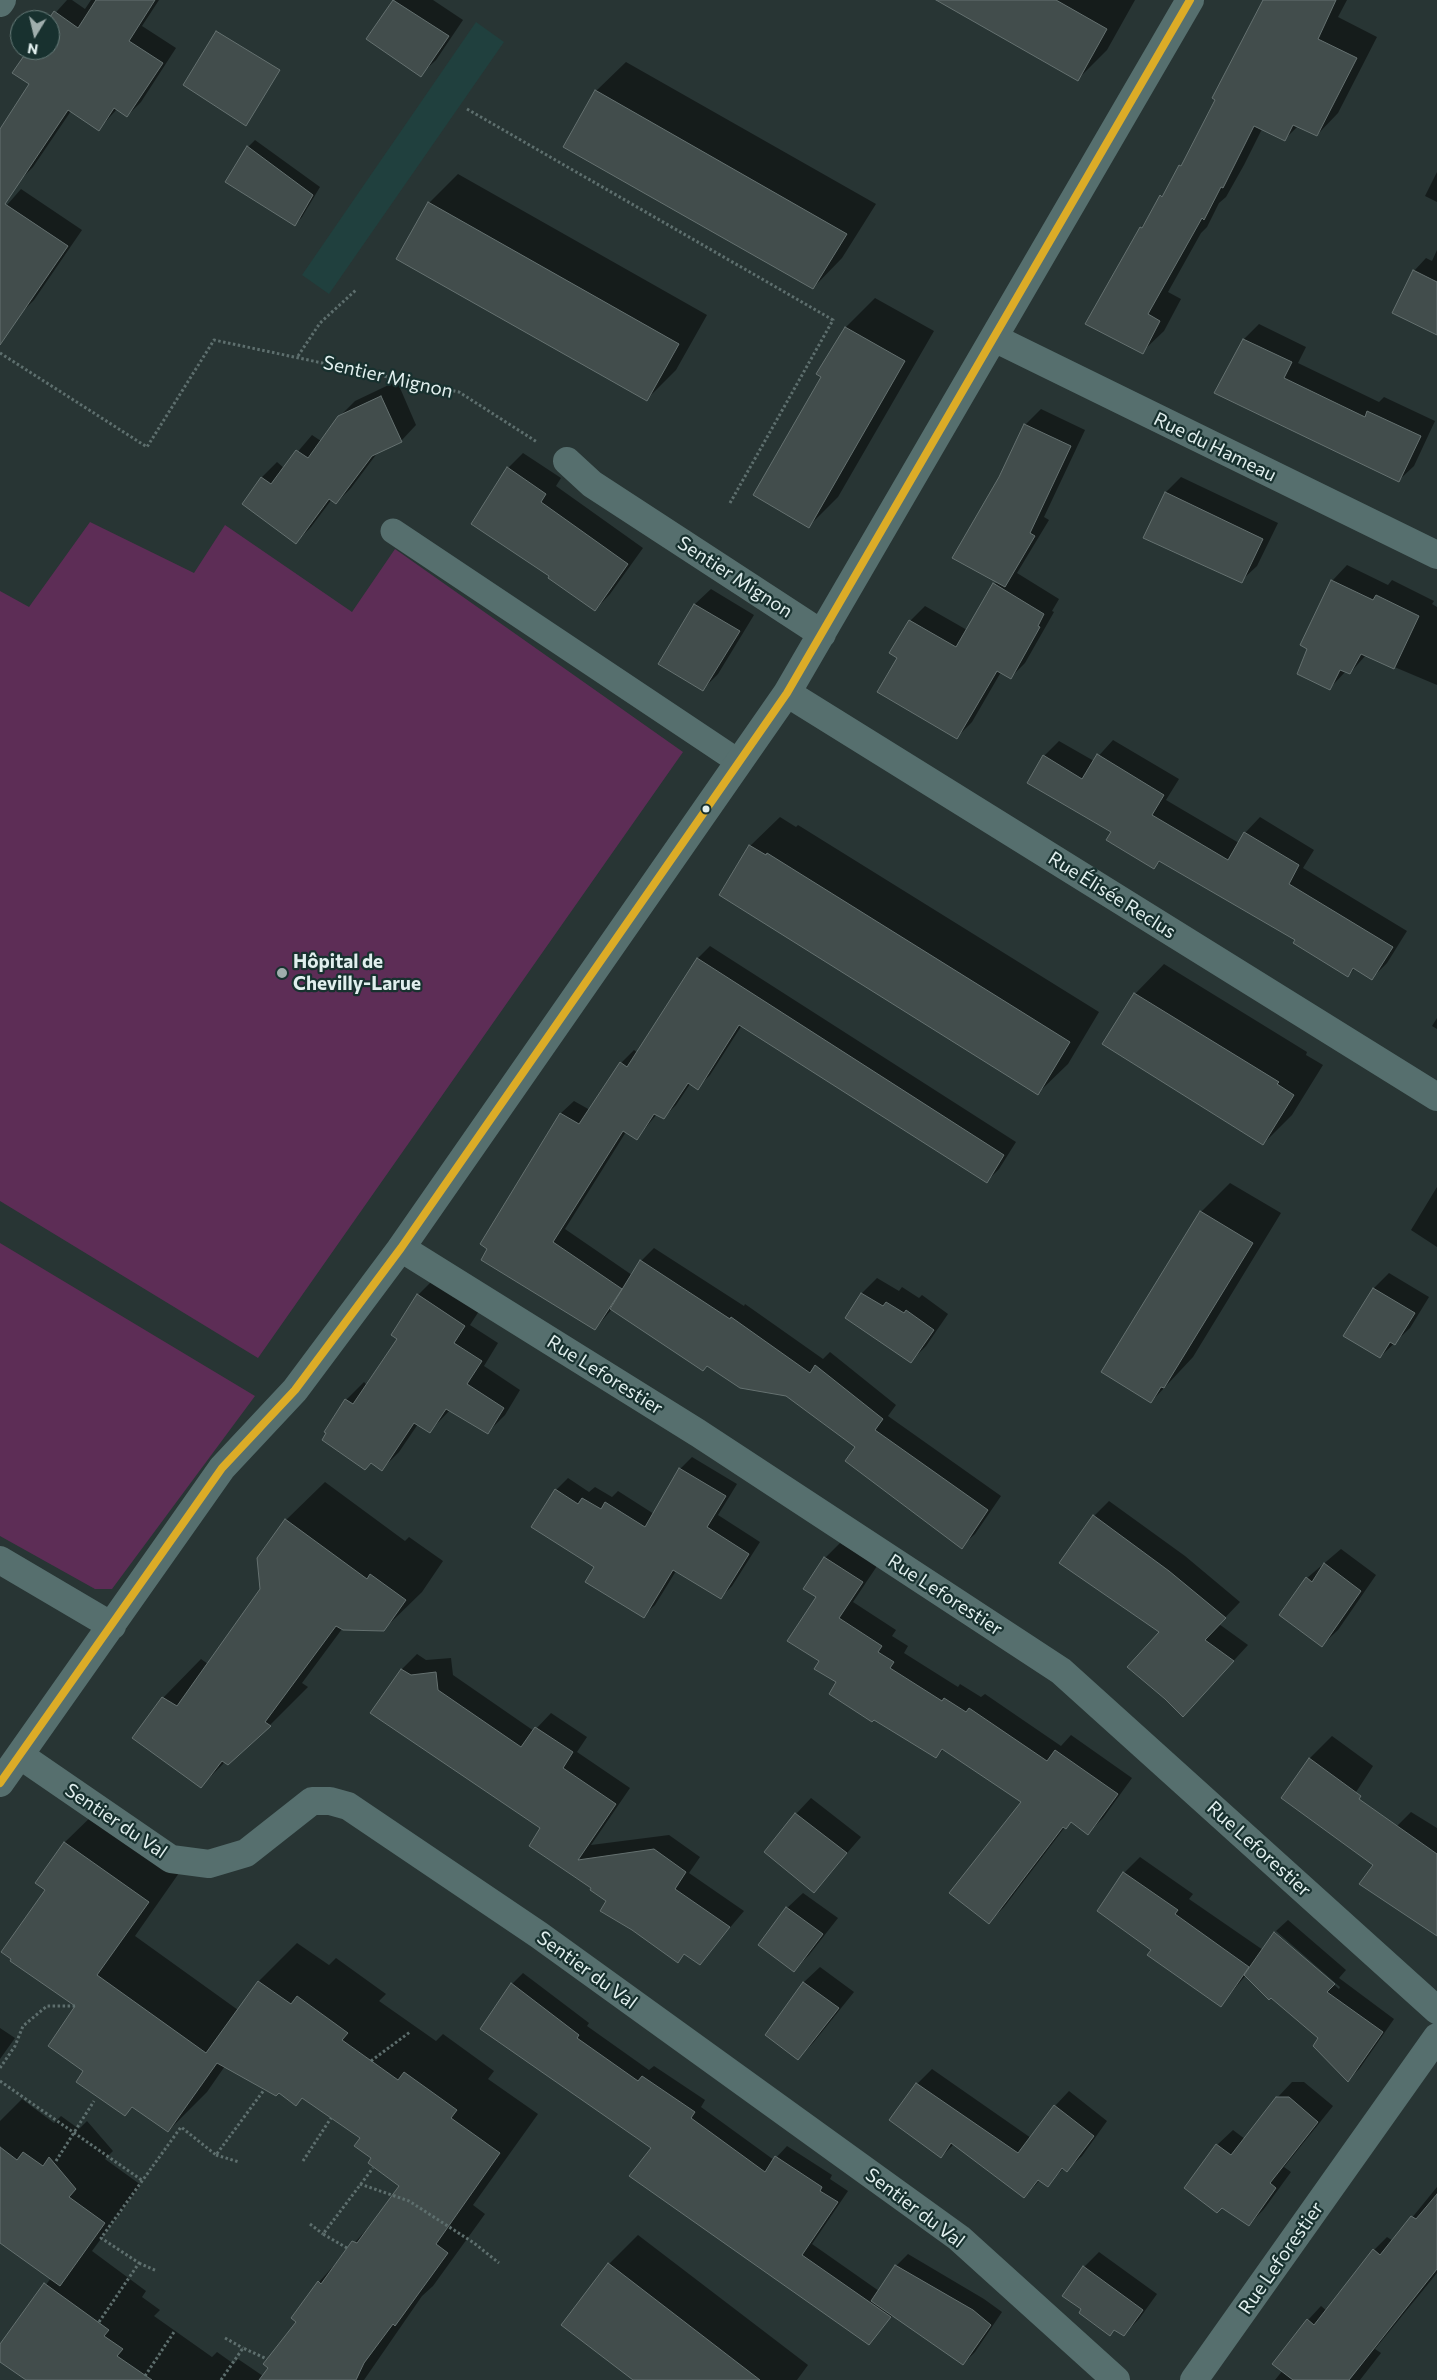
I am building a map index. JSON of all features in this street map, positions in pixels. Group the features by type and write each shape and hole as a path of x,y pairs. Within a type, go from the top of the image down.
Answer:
{"street":[{"path":"0,1783 21,1756 222,1468 295,1390 401,1248 787,693 1190,0"},
{"name":"Rue du Hameau","path":"994,338 1436,551"},
{"name":"Sentier Mignon","path":"567,461 592,484 822,634"},
{"name":"Rue Élisée Reclus","path":"787,693 1437,1097"},
{"name":"Rue Leforestier","path":"401,1248 698,1433 1061,1671 1437,2010"},
{"path":"0,1560 112,1626"},
{"name":"Sentier du Val","path":"21,1756 171,1859 209,1864 246,1853 312,1800 330,1801 348,1806 540,1935 959,2238 1116,2380"},
{"name":"Rue Leforestier","path":"1194,2380 1437,2037"}],"lane":[{"path":"393,531 739,762"}],"path":[{"path":"467,109 833,320 730,503"},
{"path":"298,356 320,323 357,289"},
{"name":"Sentier Mignon","path":"0,353 146,447 214,340 298,356 459,392 567,461"},
{"path":"0,2068 15,2046 23,2026 47,2006 75,2006"},
{"path":"371,2061 410,2032"},
{"path":"0,2081 143,2181"},
{"path":"216,2155 264,2090"},
{"path":"56,2161 94,2101"},
{"path":"303,2161 331,2118"},
{"path":"157,2271 139,2263 101,2238 181,2127 216,2155 239,2162"},
{"path":"323,2234 373,2168"},
{"path":"360,2184 409,2201 500,2262"},
{"path":"310,2224 347,2248"},
{"path":"98,2322 139,2263"},
{"path":"145,2376 174,2332"},
{"path":"225,2338 267,2359"},
{"path":"221,2380 243,2348"}],"shaded area":[{"path":"476,22 504,42 329,294 302,275"},
{"name":"Hôpital de Chevilly-Larue","path":"90,522 194,573 225,525 352,612 395,549 683,752 258,1358 0,1201 0,591 29,607"},
{"path":"0,1243 255,1396 112,1589 95,1589 0,1536"}],"building":[{"path":"96,0 155,0 129,41 163,63 127,117 114,108 99,131 68,110 5,204 68,246 0,345 0,129 29,84 12,73 21,60 60,60 60,15 78,28"},
{"path":"393,0 449,36 421,77 366,39"},
{"path":"936,0 1056,0 1107,29 1078,81"},
{"path":"1263,0 1336,0 1318,39 1357,58 1317,136 1293,125 1285,141 1254,126 1223,188 1221,187 1204,220 1202,218 1148,314 1160,321 1143,354 1085,324 1140,227 1142,228 1160,195 1162,197 1179,165 1181,166 1215,100 1212,98"},
{"path":"216,31 280,70 246,126 183,85"},
{"path":"595,90 847,234 813,289 563,147"},
{"path":"247,146 313,195 295,226 225,182"},
{"path":"428,202 679,344 647,401 396,259"},
{"path":"1413,270 1437,282 1437,335 1392,313"},
{"path":"845,327 905,361 809,528 753,495 821,377 816,374"},
{"path":"1243,339 1292,362 1284,378 1365,417 1367,411 1421,436 1399,482 1214,393"},
{"path":"381,396 402,442 372,456 336,504 329,499 296,544 242,504 261,477 271,484 296,450 308,458 338,416"},
{"path":"1024,424 1071,446 1030,533 1035,536 1005,587 952,558 999,477"},
{"path":"507,467 546,494 541,502 628,564 595,611 548,578 549,576 471,524"},
{"path":"1165,492 1263,539 1242,583 1143,538"},
{"path":"1331,580 1373,600 1376,595 1419,616 1394,669 1361,654 1350,674 1340,670 1330,690 1297,674 1307,649 1300,645"},
{"path":"993,583 1044,614 1038,626 1040,627 1011,679 997,671 957,739 877,692 897,658 889,653 909,620 956,647"},
{"path":"694,604 740,631 703,691 658,664"},
{"path":"1097,754 1164,795 1152,815 1228,860 1244,832 1299,865 1289,884 1393,947 1372,980 1353,968 1348,977 1293,943 1295,940 1159,861 1154,869 1106,840 1111,832 1027,783 1043,755 1082,779"},
{"path":"749,845 766,855 767,853 1070,1042 1038,1095 719,895"},
{"path":"697,958 1004,1155 987,1183 739,1025 698,1090 688,1083 664,1119 654,1114 637,1140 623,1131 553,1242 622,1289 595,1330 481,1260 487,1249 480,1244 560,1113 579,1124 620,1062 627,1067"},
{"path":"1134,993 1279,1082 1277,1084 1294,1095 1263,1145 1102,1044"},
{"path":"1200,1211 1253,1243 1164,1388 1161,1387 1151,1403 1101,1372"},
{"path":"640,1260 730,1319 731,1317 810,1373 815,1365 883,1419 875,1430 988,1510 962,1549 845,1461 855,1447 786,1396 740,1388 707,1366 703,1371 610,1309"},
{"path":"1373,1288 1415,1313 1395,1345 1390,1342 1380,1358 1343,1336"},
{"path":"861,1293 883,1306 886,1302 904,1313 906,1310 934,1330 911,1363 845,1318"},
{"path":"417,1294 465,1326 454,1343 482,1361 467,1384 504,1408 488,1434 446,1409 430,1433 414,1423 382,1471 371,1463 365,1470 322,1440 326,1433 324,1432 345,1399 353,1404 397,1339 391,1335"},
{"path":"679,1468 726,1496 707,1527 749,1554 721,1599 673,1570 644,1618 585,1582 594,1567 531,1527 555,1489 578,1504 582,1498 601,1509 605,1502 645,1527"},
{"path":"1093,1515 1169,1571 1226,1618 1205,1640 1234,1661 1183,1717 1127,1667 1159,1632 1059,1563"},
{"path":"285,1519 367,1579 370,1574 406,1600 384,1631 343,1630 336,1626 265,1722 271,1726 228,1765 222,1761 201,1788 132,1738 162,1697 177,1706 260,1589 257,1558"},
{"path":"824,1557 863,1582 839,1618 882,1646 878,1652 894,1662 890,1668 942,1701 944,1698 966,1712 969,1708 1047,1761 1055,1750 1118,1794 1088,1835 1071,1822 1066,1829 1063,1827 989,1924 949,1893 1021,1802 942,1749 936,1758 874,1720 872,1722 829,1694 836,1682 814,1669 819,1661 787,1641 816,1597 803,1589"},
{"path":"1324,1563 1361,1591 1322,1647 1279,1615 1306,1577 1312,1582"},
{"path":"401,1669 411,1675 436,1672 438,1690 521,1747 535,1727 573,1752 563,1768 616,1804 578,1860 654,1849 686,1872 675,1889 730,1927 700,1965 684,1954 678,1963 632,1930 600,1911 606,1901 590,1890 591,1888 529,1846 540,1828 370,1713"},
{"path":"1309,1758 1361,1796 1359,1799 1437,1854 1437,1936 1359,1884 1373,1865 1281,1798"},
{"path":"795,1813 847,1853 814,1893 764,1852"},
{"path":"64,1842 149,1902 97,1975 206,2053 258,1981 291,2004 297,1996 348,2033 342,2040 398,2080 404,2072 457,2110 451,2118 500,2153 436,2244 448,2253 395,2326 393,2324 364,2363 356,2380 259,2380 268,2368 263,2364 296,2322 291,2318 318,2281 321,2284 352,2241 357,2243 399,2186 368,2163 371,2158 354,2146 360,2138 302,2098 296,2106 279,2093 276,2096 217,2063 168,2132 132,2107 125,2116 76,2082 83,2071 48,2046 75,2006 10,1961 11,1959 1,1952 45,1890 35,1883"},
{"path":"1123,1872 1178,1910 1175,1914 1249,1967 1221,2007 1147,1955 1151,1950 1097,1911"},
{"path":"786,1907 823,1934 794,1972 758,1945"},
{"path":"1274,1932 1335,1984 1327,1992 1383,2032 1348,2082 1313,2046 1318,2038 1271,1998 1269,2000 1244,1975"},
{"path":"803,1982 839,2008 798,2060 765,2035"},
{"path":"511,1983 579,2035 577,2038 638,2081 642,2076 695,2112 691,2118 765,2172 775,2156 822,2187 820,2191 838,2202 802,2255 891,2317 869,2345 629,2176 651,2148 480,2029"},
{"path":"916,2083 1018,2153 1054,2105 1094,2136 1067,2172 1062,2168 1048,2187 1038,2180 1024,2198 951,2143 941,2158 889,2120"},
{"path":"1276,2097 1289,2097 1318,2122 1270,2183 1276,2188 1249,2226 1222,2208 1217,2213 1184,2188 1216,2144 1231,2155"},
{"path":"0,2147 17,2160 23,2152 43,2166 49,2157 76,2189 69,2197 105,2223 60,2286 0,2243"},
{"path":"1437,2194 1437,2269 1349,2380 1293,2380 1272,2364 1307,2319 1314,2325 1373,2249 1380,2255 1411,2216 1416,2219"},
{"path":"608,2263 760,2380 633,2380 561,2325"},
{"path":"895,2265 973,2310 991,2325 963,2365 871,2301"},
{"path":"1083,2266 1143,2310 1124,2336 1114,2330 1110,2336 1079,2313 1081,2309 1062,2296"},
{"path":"44,2283 109,2330 104,2336 123,2349 117,2356 152,2380 26,2380 0,2362 0,2344"}],"transit line":[{"path":"0,1783 222,1468 295,1390 401,1248 787,693 1190,0"}],"place":[{"name":"Hôpital de Chevilly-Larue","path":"282,973"}]}
